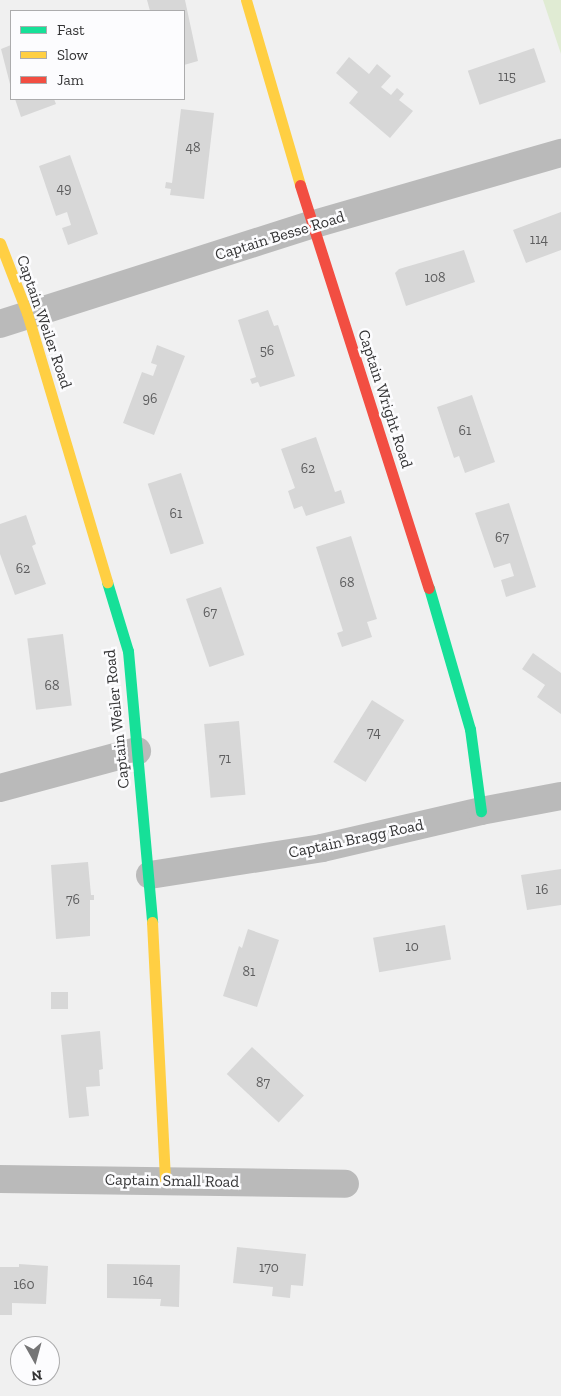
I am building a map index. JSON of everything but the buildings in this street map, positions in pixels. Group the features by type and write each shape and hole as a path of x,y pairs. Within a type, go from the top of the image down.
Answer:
{"street":[{"name":"Captain Wright Road","path":"246,0 311,225 450,652 470,729 481,811"},
{"name":"Captain Besse Road","path":"0,324 27,313 311,225 561,153"},
{"name":"Captain Weiler Road","path":"0,243 27,313 128,651 150,875 165,1181"},
{"path":"0,788 137,751"},
{"name":"Captain Bragg Road","path":"150,875 322,848 481,811 561,796"},
{"name":"Captain Small Road","path":"0,1179 345,1184"}],"green space":[{"path":"543,0 561,0 561,54"}],"traffic: fast":[{"path":"107,582 128,651 152,922"},
{"path":"429,588 470,729 481,811"}],"traffic: slow":[{"path":"246,0 300,185"},
{"path":"0,243 27,313 107,582"},
{"path":"152,922 165,1181"}],"traffic: jam":[{"path":"300,185 429,588"}]}
